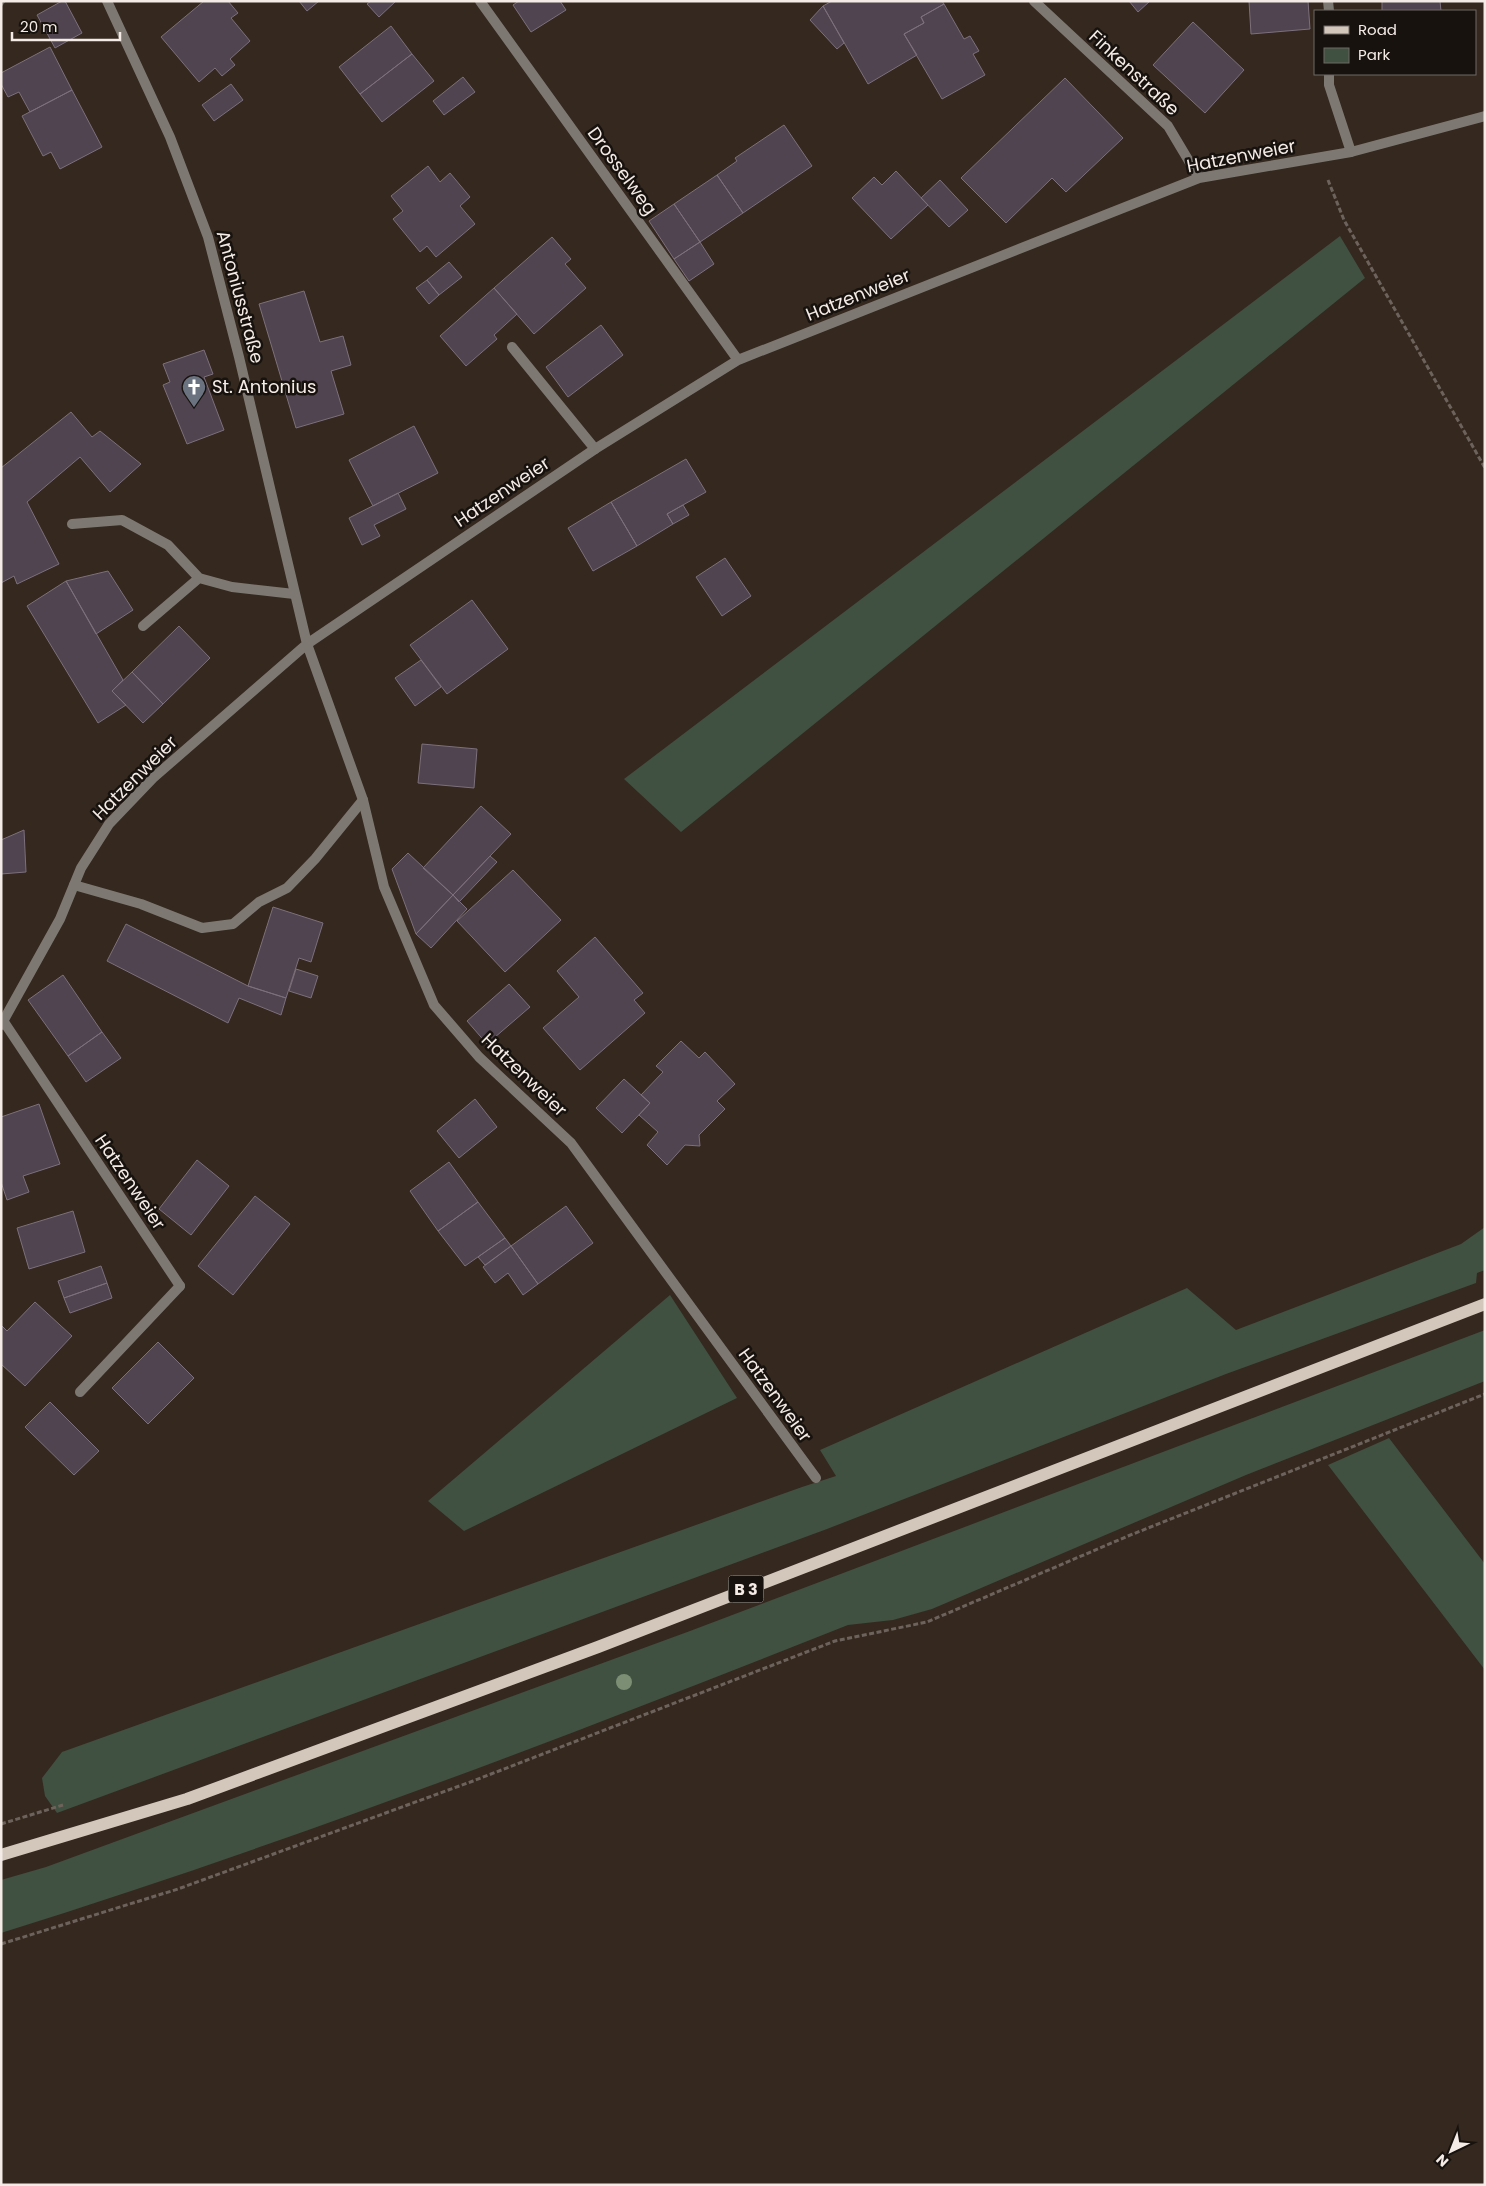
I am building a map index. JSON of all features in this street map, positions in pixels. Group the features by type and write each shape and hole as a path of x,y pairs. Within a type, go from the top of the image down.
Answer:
{"main road":[{"name":"B 3","path":"1,1855 187,1799 598,1647 1485,1304"}],"street":[{"name":"Antoniusstraße","path":"107,1 170,137 208,237 239,357 307,644"},
{"name":"Drosselweg","path":"480,1 738,360"},
{"name":"Finkenstraße","path":"1034,1 1168,126 1199,178"},
{"path":"1329,75 1329,85 1351,152"},
{"name":"Hatzenweier","path":"80,1392 180,1286 2,1023 60,919 81,868 108,824 153,778 307,644 595,449 738,360 1199,178 1351,152 1485,116"},
{"path":"512,347 595,449"},
{"path":"72,524 122,520 168,545 199,578 232,586 294,594"},
{"path":"143,626 199,578"},
{"name":"Hatzenweier","path":"307,644 363,800 384,887 434,1005 479,1057 571,1143 816,1478"},
{"path":"74,885 141,904 202,928 233,924 259,902 287,888 315,859 363,800"}],"path":[{"path":"1,5 4,1"},
{"path":"1320,158 1344,220 1485,468"},
{"path":"1,1944 178,1888 252,1862 473,1781 835,1641 928,1622 1128,1536 1485,1394"},
{"path":"1,1824 62,1805"}],"green space":[{"path":"1340,236 1365,278 681,832 624,779"},
{"path":"1485,1227 1485,1270 1477,1273 1476,1283 1226,1374 827,1529 57,1813 45,1796 42,1778 62,1752 836,1476 820,1450 1187,1288 1236,1330 1461,1244"},
{"path":"670,1295 737,1398 464,1531 428,1501"},
{"path":"1485,1330 1485,1381 1246,1475 932,1609 893,1620 848,1625 428,1787 215,1863 1,1933 1,1880 46,1867 690,1631"},
{"path":"1389,1438 1485,1564 1485,1670 1328,1465"}],"building":[{"path":"65,1 82,33 55,48 37,15"},
{"path":"204,1 228,1 238,13 231,18 250,41 230,59 235,65 222,76 215,68 199,82 161,37"},
{"path":"299,1 319,1 307,11"},
{"path":"371,1 396,1 379,17 367,4"},
{"path":"519,1 560,1 566,10 531,32 513,5"},
{"path":"832,1 942,1 944,4 921,17 924,23 904,34 917,55 868,84 823,6"},
{"path":"1129,1 1150,1 1138,12"},
{"path":"1249,1 1308,1 1310,29 1251,34"},
{"path":"1382,1 1440,1 1441,10 1382,10"},
{"path":"944,4 964,39 970,36 979,51 973,54 985,75 942,99 904,34 924,23 921,17"},
{"path":"823,6 844,43 837,49 810,20"},
{"path":"1193,22 1244,70 1205,113 1153,65"},
{"path":"391,26 412,54 360,94 339,67"},
{"path":"50,47 72,90 30,112 19,92 8,97 1,84 1,73"},
{"path":"412,54 434,81 382,122 360,94"},
{"path":"463,77 475,92 444,115 433,101"},
{"path":"1065,78 1123,138 1066,192 1052,178 1006,223 961,178"},
{"path":"231,84 243,100 214,121 202,105"},
{"path":"72,90 102,147 60,169 51,152 43,156 22,116"},
{"path":"784,125 812,166 743,213 717,175 737,161 735,158"},
{"path":"428,166 440,182 450,173 470,197 460,206 475,224 436,257 427,246 420,252 393,219 403,211 391,196"},
{"path":"896,171 928,205 891,239 852,198 874,177 882,185"},
{"path":"717,175 743,213 700,242 674,204"},
{"path":"940,180 968,210 949,227 921,198"},
{"path":"674,204 700,242 674,259 649,221"},
{"path":"552,237 571,259 565,264 586,288 534,334 494,288"},
{"path":"700,242 714,264 689,281 674,259"},
{"path":"449,262 462,277 439,295 427,280"},
{"path":"427,280 439,295 429,304 416,288"},
{"path":"494,288 517,314 494,335 497,339 466,366 440,336"},
{"path":"304,291 320,342 343,336 351,365 331,371 344,414 296,428 259,304"},
{"path":"601,325 623,355 568,397 546,367"},
{"name":"St. Antonius","path":"204,350 213,374 204,377 224,430 187,444 163,385 170,382 163,364"},
{"path":"71,412 92,437 100,431 141,464 110,492 80,457 27,502 59,564 17,584 14,576 1,583 1,468"},
{"path":"414,426 438,473 373,506 349,460"},
{"path":"686,459 706,492 667,514 673,524 637,546 611,502"},
{"path":"398,493 406,509 374,525 380,536 362,545 349,518"},
{"path":"611,502 637,546 593,571 568,528"},
{"path":"683,505 689,515 673,524 667,514"},
{"path":"725,558 751,596 722,616 696,577"},
{"path":"108,571 133,610 96,634 66,581"},
{"path":"66,581 123,680 112,691 126,705 98,723 27,606"},
{"path":"472,600 508,649 447,694 410,645"},
{"path":"179,626 210,658 163,704 132,672"},
{"path":"421,660 441,687 415,706 395,678"},
{"path":"132,672 163,704 143,723 112,691"},
{"path":"422,744 477,749 474,788 418,783"},
{"path":"481,806 511,834 453,895 423,868"},
{"path":"24,830 26,872 1,874 1,840"},
{"path":"408,853 453,895 416,934 392,869"},
{"path":"490,856 497,862 459,902 453,895"},
{"path":"513,870 561,920 505,972 457,921"},
{"path":"453,895 467,909 431,948 416,934"},
{"path":"273,907 323,923 311,962 299,958 286,998 248,986"},
{"path":"126,924 248,986 286,998 281,1015 239,998 228,1023 107,961"},
{"path":"595,937 643,993 634,1000 645,1013 580,1070 543,1028 579,997 557,971"},
{"path":"296,969 318,976 311,998 289,991"},
{"path":"63,975 102,1032 68,1056 28,1000"},
{"path":"509,984 530,1007 487,1044 467,1021"},
{"path":"102,1032 121,1058 86,1082 68,1056"},
{"path":"681,1041 699,1058 705,1052 735,1084 717,1101 725,1109 699,1135 700,1146 685,1145 667,1165 647,1145 658,1132 639,1115 650,1103 641,1095 663,1072 656,1066"},
{"path":"624,1079 650,1103 622,1133 596,1108"},
{"path":"475,1099 497,1127 459,1158 437,1131"},
{"path":"39,1104 60,1164 23,1176 29,1192 7,1200 1,1182 1,1117"},
{"path":"197,1160 229,1186 191,1235 159,1209"},
{"path":"449,1162 478,1202 438,1231 410,1191"},
{"path":"255,1196 290,1224 233,1295 198,1266"},
{"path":"478,1202 505,1238 465,1266 438,1231"},
{"path":"566,1206 593,1243 538,1284 511,1246"},
{"path":"73,1211 85,1252 29,1269 17,1228"},
{"path":"505,1238 511,1246 485,1265 478,1257"},
{"path":"511,1246 538,1284 523,1295 508,1273 495,1283 483,1267"},
{"path":"101,1266 107,1283 64,1298 58,1281"},
{"path":"107,1283 112,1298 70,1313 64,1298"},
{"path":"35,1302 72,1336 25,1386 1,1364 1,1325 7,1331"},
{"path":"158,1342 194,1378 148,1424 112,1388"},
{"path":"50,1402 99,1451 74,1475 25,1427"}],"place":[{"name":"St. Antonius","path":"194,408"}]}
